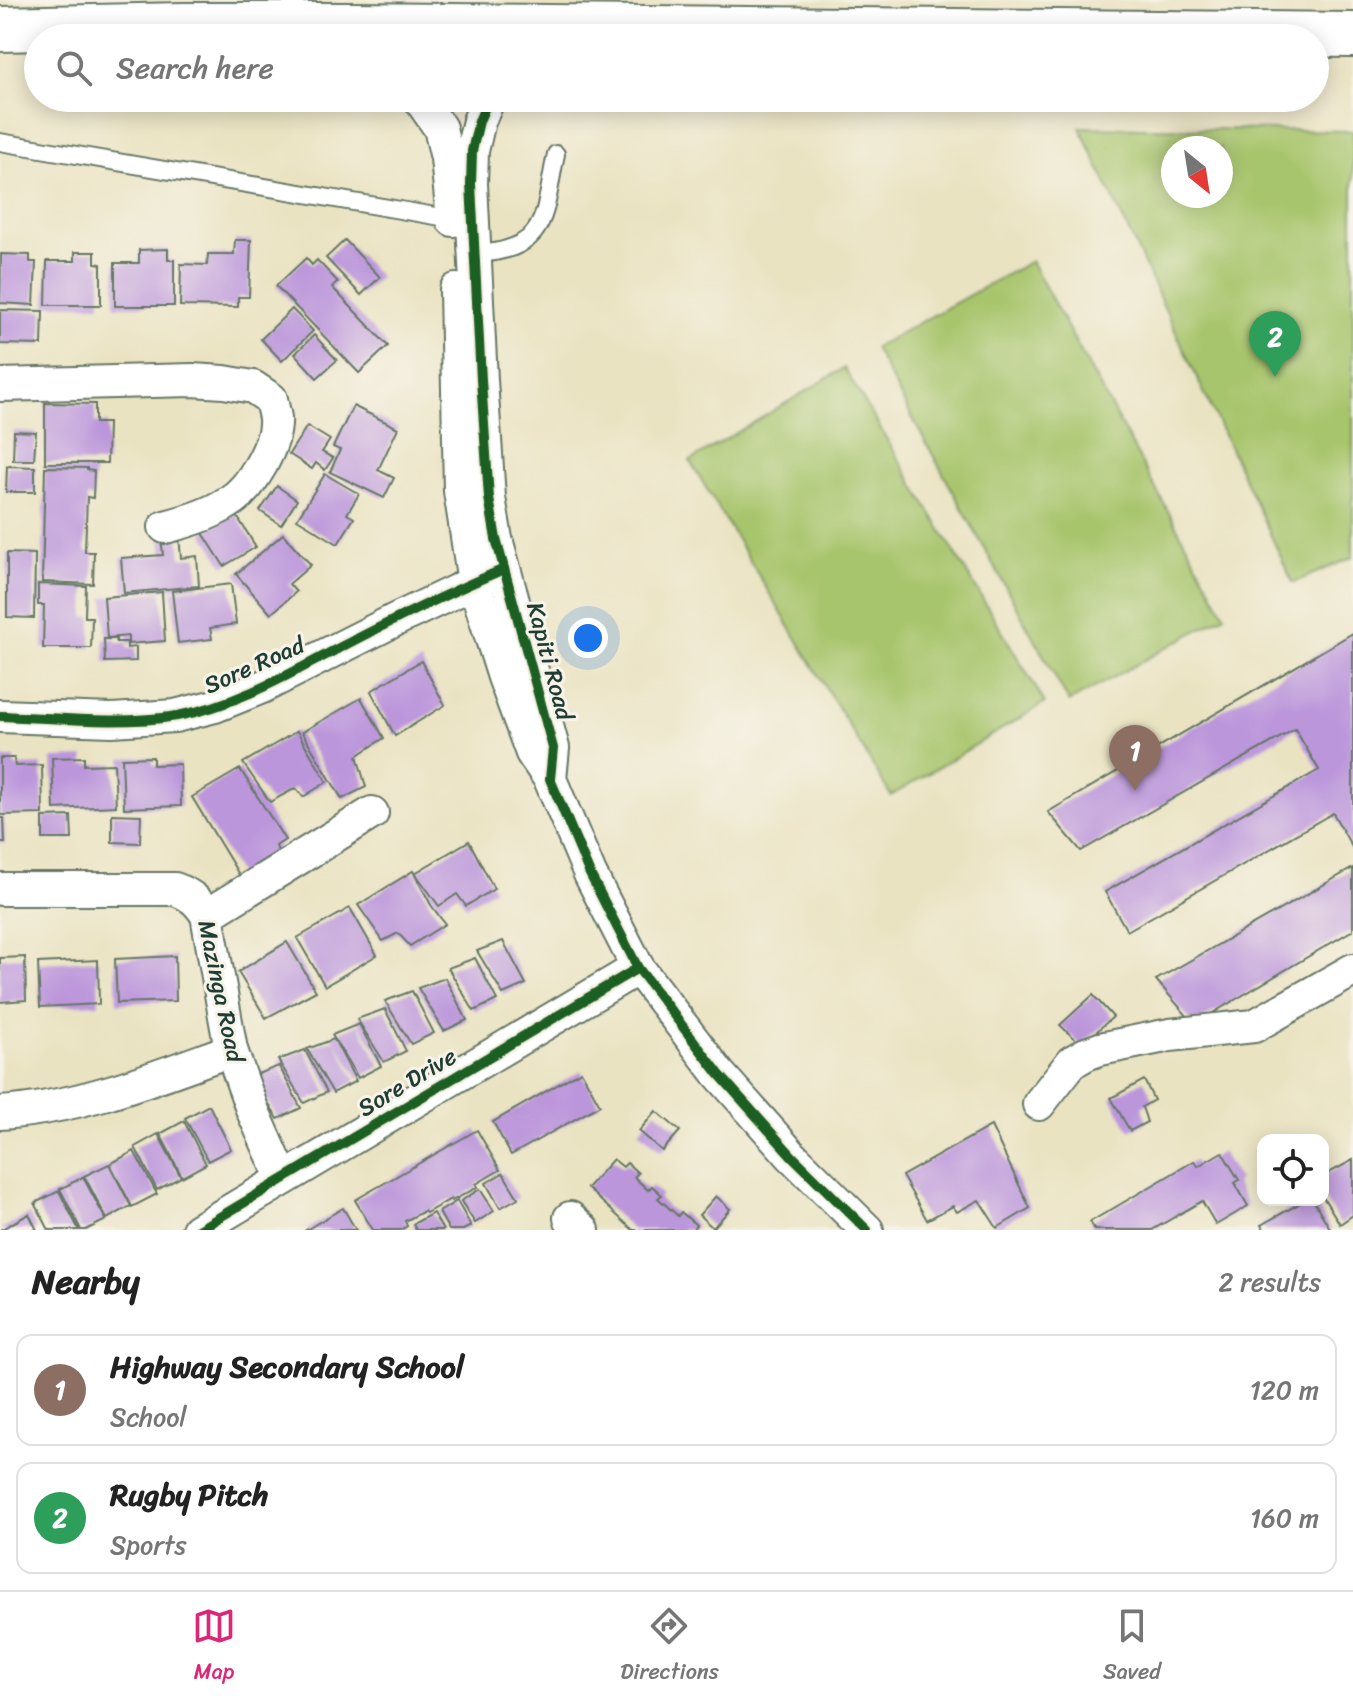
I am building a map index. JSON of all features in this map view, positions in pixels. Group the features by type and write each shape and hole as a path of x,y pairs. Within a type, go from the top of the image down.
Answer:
{"highway":[{"path":"0,29 24,28"},
{"path":"1329,35 1353,35"}],"street":[{"path":"429,112 440,128 447,158 453,219 465,254 460,491 474,582 532,753 550,779"},
{"name":"Kapiti Road","path":"483,112 472,151 465,254 489,498 496,539 553,748 550,779 590,874 638,968 719,1074 792,1156 867,1230"},
{"path":"0,385 192,380 253,387 271,399 275,420 270,446 256,474 232,501 201,517 165,527"},
{"name":"Sore Road","path":"0,716 112,720 175,716 215,706 262,687 504,569"},
{"path":"207,915 372,813"},
{"name":"Mazinga Road","path":"0,889 175,889 189,894 200,903 207,915 231,1050 252,1109 283,1179"},
{"name":"Sore Drive","path":"198,1230 638,968"},
{"path":"1039,1104 1072,1062 1086,1054 1170,1035 1254,1026 1353,970"},
{"path":"0,1113 40,1109 107,1092 231,1050"}],"lane":[{"path":"0,142 453,219"},
{"path":"465,254 498,253 530,239 541,223 556,154"}],"green space":[{"path":"1080,127 1353,131 1353,557 1293,583"},
{"path":"1031,261 1225,615 1069,702 874,348"},
{"path":"844,368 1045,703 891,796 690,461"}],"building":[{"path":"235,240 251,240 249,297 238,297 238,307 180,306 181,264 207,265 208,254 234,254"},
{"path":"345,240 380,277 361,295 326,258"},
{"path":"168,249 168,260 174,260 174,306 115,306 115,263 139,263 139,250"},
{"path":"75,252 95,252 95,263 101,264 101,305 46,305 47,261 75,261"},
{"path":"1,254 30,255 30,262 36,262 34,305 0,303"},
{"path":"306,258 312,265 317,260 338,282 332,287 388,346 359,373 276,286"},
{"path":"292,309 313,331 282,361 261,339"},
{"path":"0,310 43,311 42,345 0,344"},
{"path":"314,335 337,360 317,378 295,354"},
{"path":"45,403 95,404 95,423 108,423 107,463 45,463"},
{"path":"353,406 398,428 378,470 394,478 384,498 330,472 340,450 333,447"},
{"path":"307,426 330,440 322,452 333,458 325,470 316,463 312,469 289,454"},
{"path":"14,431 36,432 34,460 13,460"},
{"path":"7,466 35,467 35,492 6,492"},
{"path":"45,467 87,468 94,471 93,498 87,497 85,552 94,552 93,584 42,582"},
{"path":"325,474 359,494 347,514 354,518 338,544 297,519"},
{"path":"277,486 297,500 281,525 260,511"},
{"path":"235,513 256,547 224,566 203,533"},
{"path":"283,534 311,565 289,584 296,592 271,614 236,574"},
{"path":"179,536 181,558 197,556 199,586 124,593 121,558 163,555 161,537"},
{"path":"7,553 35,554 34,618 7,617"},
{"path":"38,584 86,586 85,617 92,617 91,648 43,648 44,605 38,605"},
{"path":"231,584 236,624 210,628 212,639 178,643 172,591"},
{"path":"162,592 165,641 128,644 128,636 107,638 104,597"},
{"path":"1353,633 1353,849 1333,813 1127,931 1105,892 1319,770 1295,729 1081,851 1048,812"},
{"path":"104,639 127,642 127,648 136,647 136,661 105,662"},
{"path":"421,661 445,705 395,736 371,691"},
{"path":"361,698 384,738 357,756 366,787 342,799 302,732"},
{"path":"297,731 327,782 303,797 296,788 270,802 243,763"},
{"path":"84,757 84,765 114,764 116,806 54,809 52,758"},
{"path":"153,757 153,765 180,764 181,806 124,808 122,758"},
{"path":"0,758 14,758 15,766 42,765 43,814 0,815"},
{"path":"240,769 285,840 276,846 280,857 241,878 192,797"},
{"path":"112,814 141,815 140,843 112,842"},
{"path":"71,816 72,839 43,839 43,817"},
{"path":"0,818 4,818 5,843 0,843"},
{"path":"469,841 494,889 466,906 457,894 439,906 415,873"},
{"path":"1353,868 1353,930 1194,1024 1156,980"},
{"path":"413,871 445,924 410,946 398,933 383,941 358,905"},
{"path":"350,908 377,955 325,986 297,938"},
{"path":"503,941 526,984 503,994 477,951"},
{"path":"287,942 316,991 266,1018 238,972"},
{"path":"175,956 176,1001 117,1003 115,959"},
{"path":"25,957 26,1000 0,1002 0,958"},
{"path":"475,958 497,1000 474,1011 448,968"},
{"path":"98,960 99,1004 40,1007 38,963"},
{"path":"445,978 467,1020 444,1031 418,988"},
{"path":"412,991 434,1033 411,1044 385,1001"},
{"path":"1093,995 1113,1017 1081,1045 1060,1025"},
{"path":"385,1009 406,1051 384,1062 357,1019"},
{"path":"359,1024 381,1066 358,1078 332,1035"},
{"path":"334,1039 356,1081 333,1093 307,1049"},
{"path":"305,1050 327,1092 304,1103 278,1060"},
{"path":"279,1066 301,1108 278,1119 252,1076"},
{"path":"581,1071 600,1105 511,1155 493,1122"},
{"path":"1144,1080 1154,1100 1142,1107 1147,1122 1130,1131 1111,1098"},
{"path":"209,1105 231,1149 208,1161 185,1118"},
{"path":"656,1111 680,1131 662,1151 639,1131"},
{"path":"184,1121 206,1164 182,1177 160,1134"},
{"path":"991,1126 1030,1208 997,1228 979,1200 957,1212 953,1206 927,1220 902,1176"},
{"path":"477,1130 500,1170 452,1201 405,1221 407,1226 401,1230 373,1230 355,1200"},
{"path":"158,1134 181,1177 157,1190 135,1147"},
{"path":"134,1151 157,1194 132,1207 110,1164"},
{"path":"1222,1152 1239,1180 1235,1183 1248,1206 1216,1225 1202,1201 1152,1230 1095,1230 1090,1222 1194,1161 1198,1166"},
{"path":"613,1159 623,1167 627,1163 638,1173 634,1177 648,1190 652,1186 662,1195 658,1198 678,1216 681,1212 696,1225 692,1230 633,1230 587,1188"},
{"path":"1353,1160 1353,1215 1340,1224 1329,1206 1329,1173"},
{"path":"109,1164 131,1206 107,1219 84,1176"},
{"path":"503,1173 518,1198 500,1208 486,1183"},
{"path":"83,1177 106,1220 86,1230 81,1230 60,1189"},
{"path":"480,1189 494,1211 475,1223 461,1201"},
{"path":"59,1191 79,1230 49,1230 35,1203"},
{"path":"716,1196 730,1209 713,1228 699,1215"},
{"path":"457,1201 471,1226 463,1230 449,1230 439,1212"},
{"path":"1295,1206 1317,1206 1331,1230 1265,1230 1261,1225"},
{"path":"343,1208 356,1230 306,1230"},
{"path":"433,1213 443,1230 416,1230 413,1224"},
{"path":"29,1214 37,1230 0,1230"}],"cycle path":[{"path":"483,112 472,151 471,184 489,498 496,539 553,748 550,779 590,874 638,968 719,1074 792,1156 867,1230"},
{"path":"0,716 156,719 219,705 504,569"},
{"path":"198,1230 638,968"}],"place":[{"name":"Rugby Pitch","path":"1275,377"},
{"name":"Highway Secondary School","path":"1135,791"}]}
